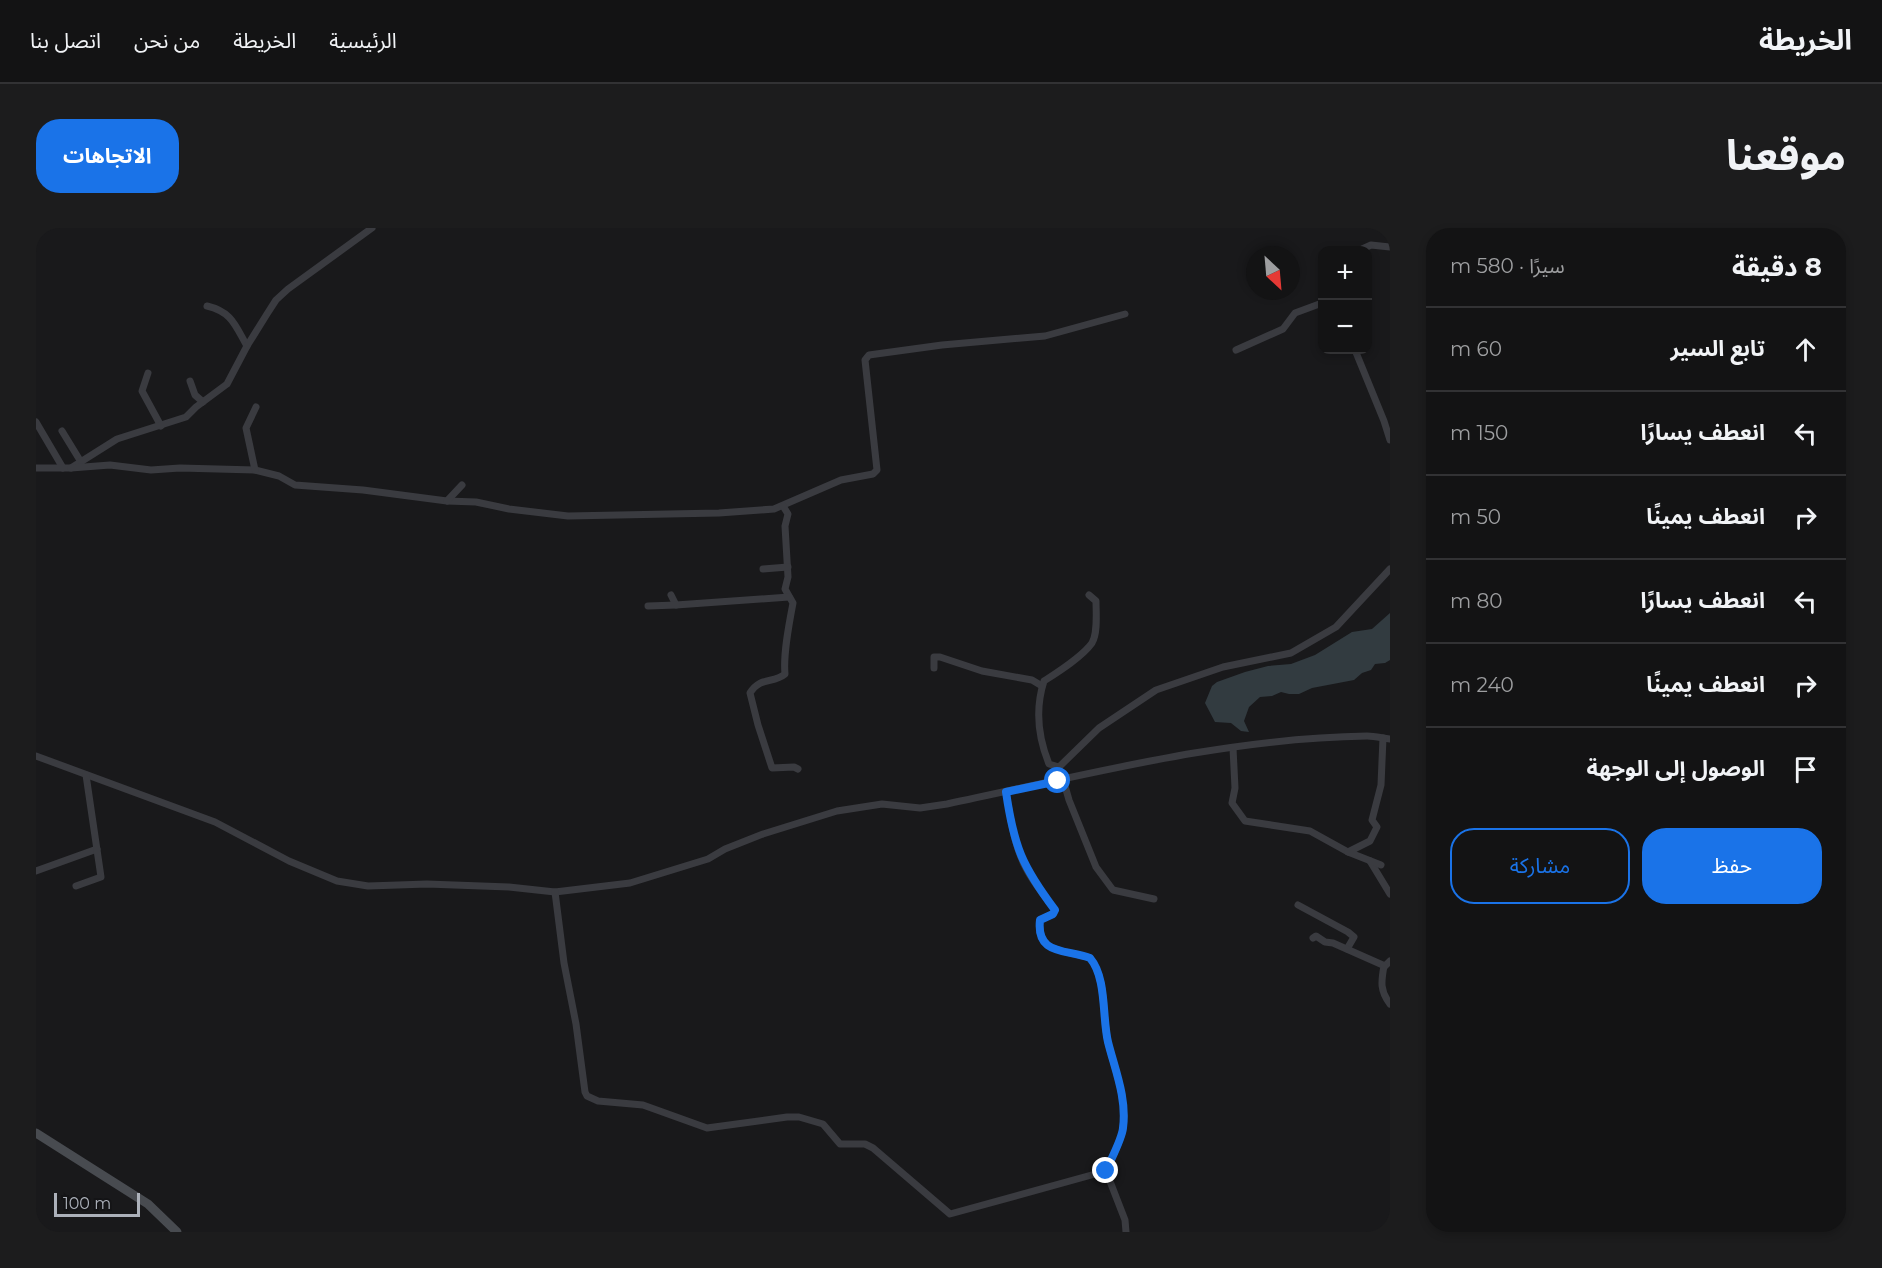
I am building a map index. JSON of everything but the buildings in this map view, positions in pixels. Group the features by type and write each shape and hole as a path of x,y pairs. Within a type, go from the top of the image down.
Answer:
{"street":[{"path":"67,468 81,462 117,439 186,417 227,384 247,346 276,300 372,228"},
{"path":"1369,246 1390,247"},
{"path":"1236,350 1283,329 1295,313 1318,305"},
{"path":"207,306 217,308 229,315 247,346"},
{"path":"36,468 110,465 151,471 180,468 255,470 279,476 295,485 476,502 508,509 568,516 719,513 774,509 841,480 873,474 877,470 865,360 870,355 942,345 1044,336 1125,314"},
{"path":"1357,354 1390,440"},
{"path":"148,373 142,391 161,426"},
{"path":"190,381 195,395 203,402"},
{"path":"255,470 246,428 256,407"},
{"path":"36,422 67,468"},
{"path":"62,430 81,462"},
{"path":"447,501 462,485"},
{"path":"783,506 788,514 785,526 788,567 785,589 793,603 787,634 787,653 783,662 785,674 783,677 763,680 750,693 772,768 794,766 798,769"},
{"path":"763,568 788,567"},
{"path":"1059,767 1099,729 1156,690 1223,667 1291,652 1336,627 1390,568"},
{"path":"671,595 676,605"},
{"path":"1059,767 1048,764 1040,742 1039,698 1044,681 1065,668 1093,642 1096,601 1089,595"},
{"path":"648,606 789,597"},
{"path":"934,668 934,657 940,657 982,671 1032,680 1042,686"},
{"path":"36,756 215,822 289,861 337,882 368,885 427,884 509,887 555,892 630,883 657,876 708,859 725,849 763,834 837,811 882,804 920,808 1006,792 1156,759 1233,748 1306,740 1370,736 1387,738 1381,785 1372,820 1377,827 1370,841 1348,852"},
{"path":"1233,748 1235,788 1233,803 1245,821 1310,831 1348,852 1381,865"},
{"path":"1059,767 1060,780 1096,867 1113,890 1154,899"},
{"path":"76,886 101,877 86,775"},
{"path":"1006,792 1012,830 1019,852 1028,872 1055,910 1053,914 1040,920 1041,939 1048,947 1090,958 1098,971 1108,1042 1123,1108 1122,1136 1106,1171 1125,1220 1126,1232"},
{"path":"36,871 97,849"},
{"path":"1370,861 1390,894"},
{"path":"555,892 585,1092 589,1098 598,1101 643,1105 707,1128 787,1117 799,1117 823,1124 840,1144 866,1144 873,1148 950,1214 1106,1171"},
{"path":"1298,905 1354,937 1347,949"},
{"path":"1313,938 1317,936 1325,942 1387,963 1381,983 1383,996 1390,1004"},
{"path":"36,1133 148,1204 177,1232"}],"shaded area":[{"path":"1390,613 1390,660 1375,664 1371,670 1362,673 1354,680 1312,688 1299,694 1281,692 1272,696 1260,697 1249,707 1244,721 1249,732 1241,731 1231,723 1215,722 1205,703 1212,686 1217,682 1268,666 1291,664 1315,655 1352,632 1372,629"}],"route":[{"path":"1058,781 1006,792 1012,830 1019,852 1028,872 1055,910 1053,914 1040,920 1041,939 1048,947 1090,958 1098,971 1108,1042 1122,1095 1123,1108 1122,1136 1106,1171"}]}
